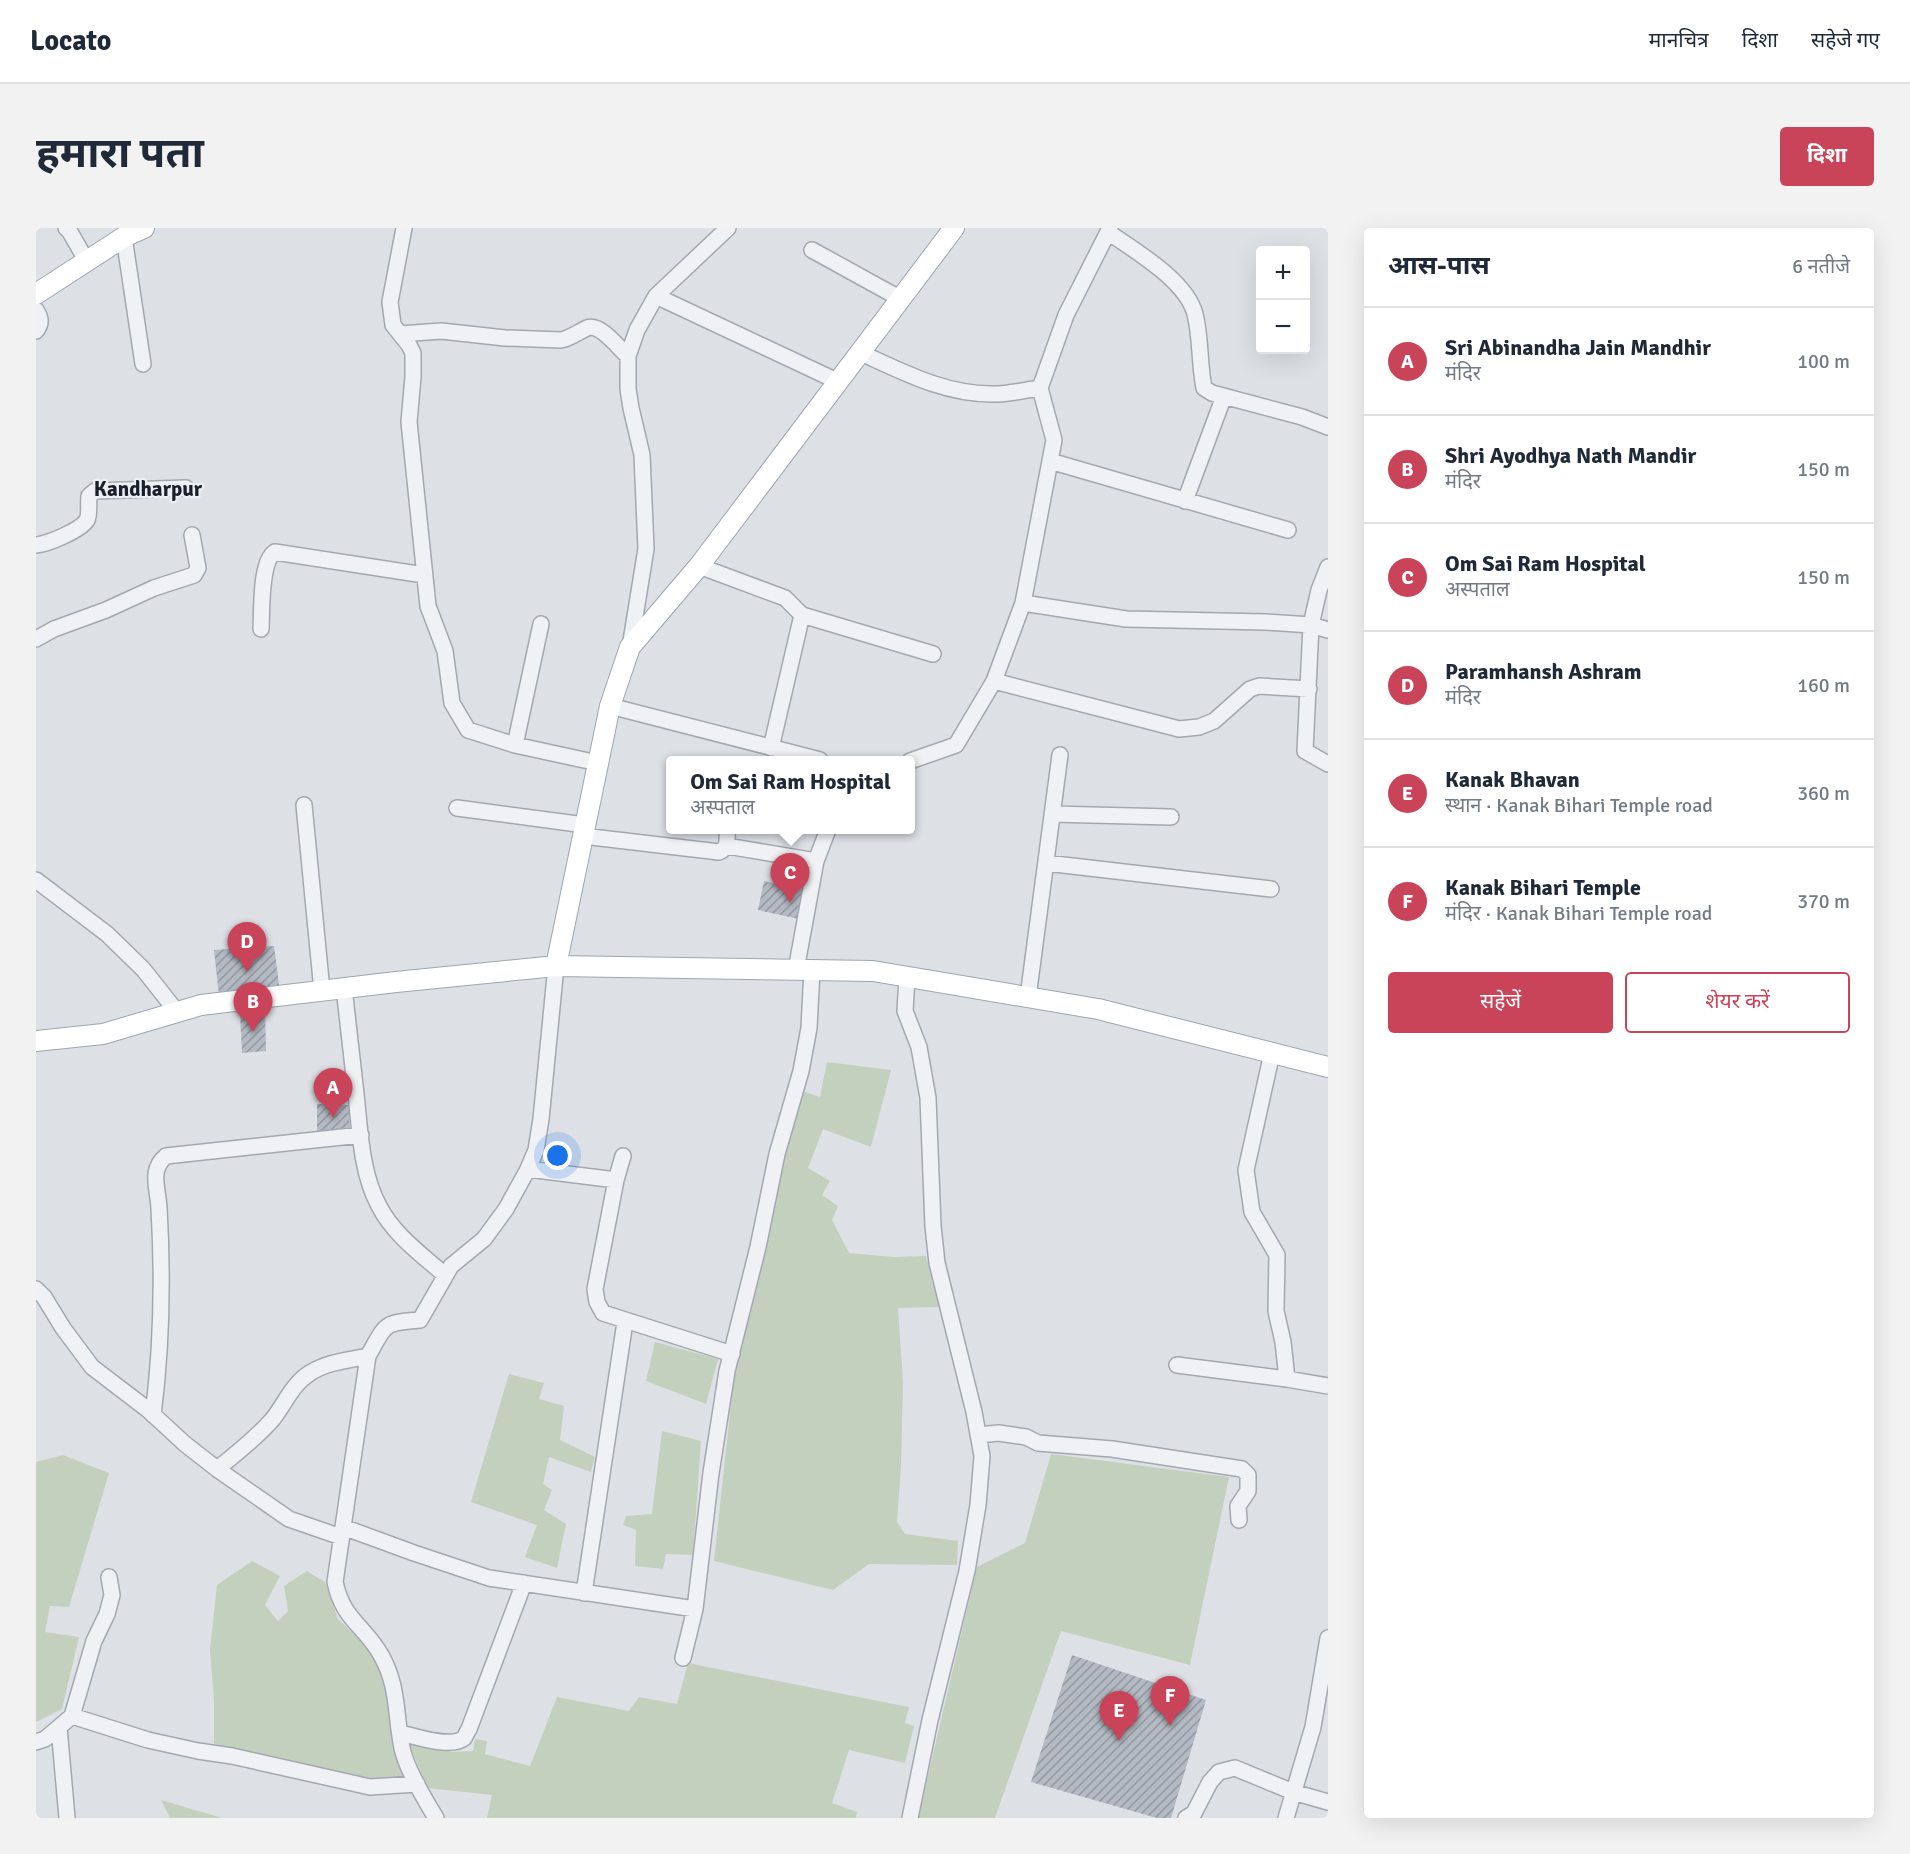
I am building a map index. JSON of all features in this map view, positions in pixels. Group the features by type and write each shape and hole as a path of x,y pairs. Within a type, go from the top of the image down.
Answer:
{"main road":[{"path":"36,294 86,260 144,228"},
{"path":"556,966 610,706 630,647 699,566 954,228"},
{"path":"36,1041 103,1034 201,1005 556,966 873,970 1098,1010 1328,1066"}],"street":[{"path":"66,228 86,260"},
{"path":"404,228 390,302 393,325 413,353 409,422 424,575 428,606 445,651 452,703 468,730 515,746 598,763"},
{"path":"630,647 646,549 642,456 628,389 628,356 633,338 656,296 728,228"},
{"path":"915,759 956,746 994,681 1023,603 1054,440 1040,388 1066,315 1109,230 1164,271 1178,286 1194,310 1201,348 1204,388 1328,427"},
{"path":"124,237 143,364"},
{"path":"812,250 901,299"},
{"path":"656,296 839,382"},
{"path":"36,310 41,322 36,331"},
{"path":"400,334 441,331 505,338 561,340 568,339 589,327 595,327 603,331 628,356"},
{"path":"861,353 930,384 977,394 997,394 1040,388"},
{"path":"1185,501 1224,396"},
{"path":"1050,461 1288,530"},
{"path":"36,545 58,539 84,523 88,518 89,496 96,491 186,488"},
{"path":"36,639 54,629 106,610 154,588 196,574 198,568 192,535"},
{"path":"261,629 265,571 268,558 275,552 424,575"},
{"path":"699,566 785,598 802,615 933,654"},
{"path":"1328,567 1311,626 1305,752 1328,764"},
{"path":"1023,603 1126,619 1266,622 1328,630"},
{"path":"771,748 802,615"},
{"path":"515,746 541,624"},
{"path":"994,681 1179,729 1198,728 1214,721 1250,688 1259,686 1309,689"},
{"path":"610,706 804,756"},
{"path":"1028,998 1060,755"},
{"path":"304,805 322,991"},
{"path":"457,808 712,852 724,850 727,834"},
{"path":"1052,814 1171,817"},
{"path":"683,1658 695,1609 711,1473 732,1354 781,1136 801,1071 809,1028 804,970 816,861 826,834"},
{"path":"726,846 816,861"},
{"path":"1046,863 1271,889"},
{"path":"36,880 107,934 143,969 177,1012"},
{"path":"436,1818 402,1750 395,1686 380,1654 346,1613 338,1597 335,1582 342,1532 368,1356 382,1331 391,1322 420,1320 451,1266 484,1239 506,1209 536,1150 556,966"},
{"path":"908,976 905,1011 919,1047 928,1098 933,1226 937,1263 982,1456 978,1505 967,1571 930,1720 909,1818"},
{"path":"344,988 369,1184 379,1207 393,1227 415,1250 446,1275"},
{"path":"1272,1053 1246,1170 1252,1212 1277,1255 1276,1311 1283,1342 1287,1379"},
{"path":"153,1415 160,1361 162,1298 159,1207 155,1171 158,1162 166,1156 361,1135"},
{"path":"623,1156 616,1180 595,1289 597,1302 603,1313 625,1322 732,1354"},
{"path":"528,1169 616,1180"},
{"path":"36,1289 92,1366 217,1469 289,1519 342,1532 489,1578 695,1609"},
{"path":"584,1593 625,1322"},
{"path":"217,1469 258,1435 274,1418 298,1382 311,1372 328,1365 368,1356"},
{"path":"1177,1365 1328,1386"},
{"path":"978,1435 999,1433 1026,1437 1038,1443 1112,1449 1242,1469 1248,1475 1248,1491 1238,1506 1239,1520"},
{"path":"36,1742 45,1739 72,1716 94,1641 107,1614 112,1595 109,1577"},
{"path":"400,1733 444,1742 453,1742 463,1738 469,1729 524,1583"},
{"path":"1286,1818 1324,1678 1328,1638"},
{"path":"72,1716 148,1740 370,1787 417,1784"},
{"path":"59,1727 67,1818"},
{"path":"1186,1818 1194,1813 1210,1782 1219,1772 1235,1768 1293,1792 1328,1802"}],"green space":[{"path":"827,1062 891,1070 871,1147 823,1129 808,1168 830,1181 822,1195 838,1206 832,1220 849,1253 894,1257 926,1256 939,1307 898,1308 903,1382 897,1522 905,1534 958,1541 957,1565 869,1564 833,1590 714,1561 736,1358 764,1252 800,1090 820,1097"},
{"path":"655,1342 718,1359 706,1404 646,1381"},
{"path":"509,1374 544,1383 539,1399 564,1406 560,1440 595,1457 591,1472 549,1457 543,1484 552,1490 544,1510 566,1524 557,1568 525,1557 537,1525 471,1502"},
{"path":"662,1431 701,1441 693,1555 666,1554 663,1569 635,1566 636,1530 623,1525 626,1516 652,1514"},
{"path":"1051,1454 1229,1477 1190,1665 1061,1631 995,1818 918,1818 977,1567 1025,1543"},
{"path":"63,1455 109,1473 69,1607 50,1606 45,1632 79,1637 62,1709 36,1722 36,1462"},
{"path":"252,1561 280,1576 265,1605 278,1621 288,1611 284,1586 307,1571 325,1582 338,1619 374,1654 387,1687 391,1733 406,1777 370,1779 214,1744 214,1701 210,1650 217,1585"},
{"path":"688,1663 909,1707 905,1723 914,1726 905,1763 849,1750 832,1803 857,1812 856,1818 487,1818 492,1795 427,1788 409,1743 453,1752 473,1751 475,1739 487,1741 485,1754 530,1766 557,1697 629,1711 639,1697 677,1704"},
{"path":"161,1800 222,1818 170,1818"}],"building":[{"path":"764,881 805,890 799,919 758,910"},
{"path":"274,946 280,992 219,996 214,950"},
{"path":"265,1011 266,1051 242,1053 240,1013"},
{"path":"317,1104 349,1105 350,1131 317,1131"},
{"path":"1072,1655 1206,1700 1171,1818 1157,1818 1031,1782"}],"place":[{"name":"Om Sai Ram Hospital","path":"790,903"},
{"name":"Paramhansh Ashram","path":"247,972"},
{"name":"Shri Ayodhya Nath Mandir","path":"253,1032"},
{"name":"Sri Abinandha Jain Mandhir","path":"333,1118"},
{"name":"Kanak Bihari Temple","path":"1170,1726"},
{"name":"Kanak Bhavan","path":"1119,1741"}],"district":[{"name":"Kandharpur","path":"148,489"}]}
